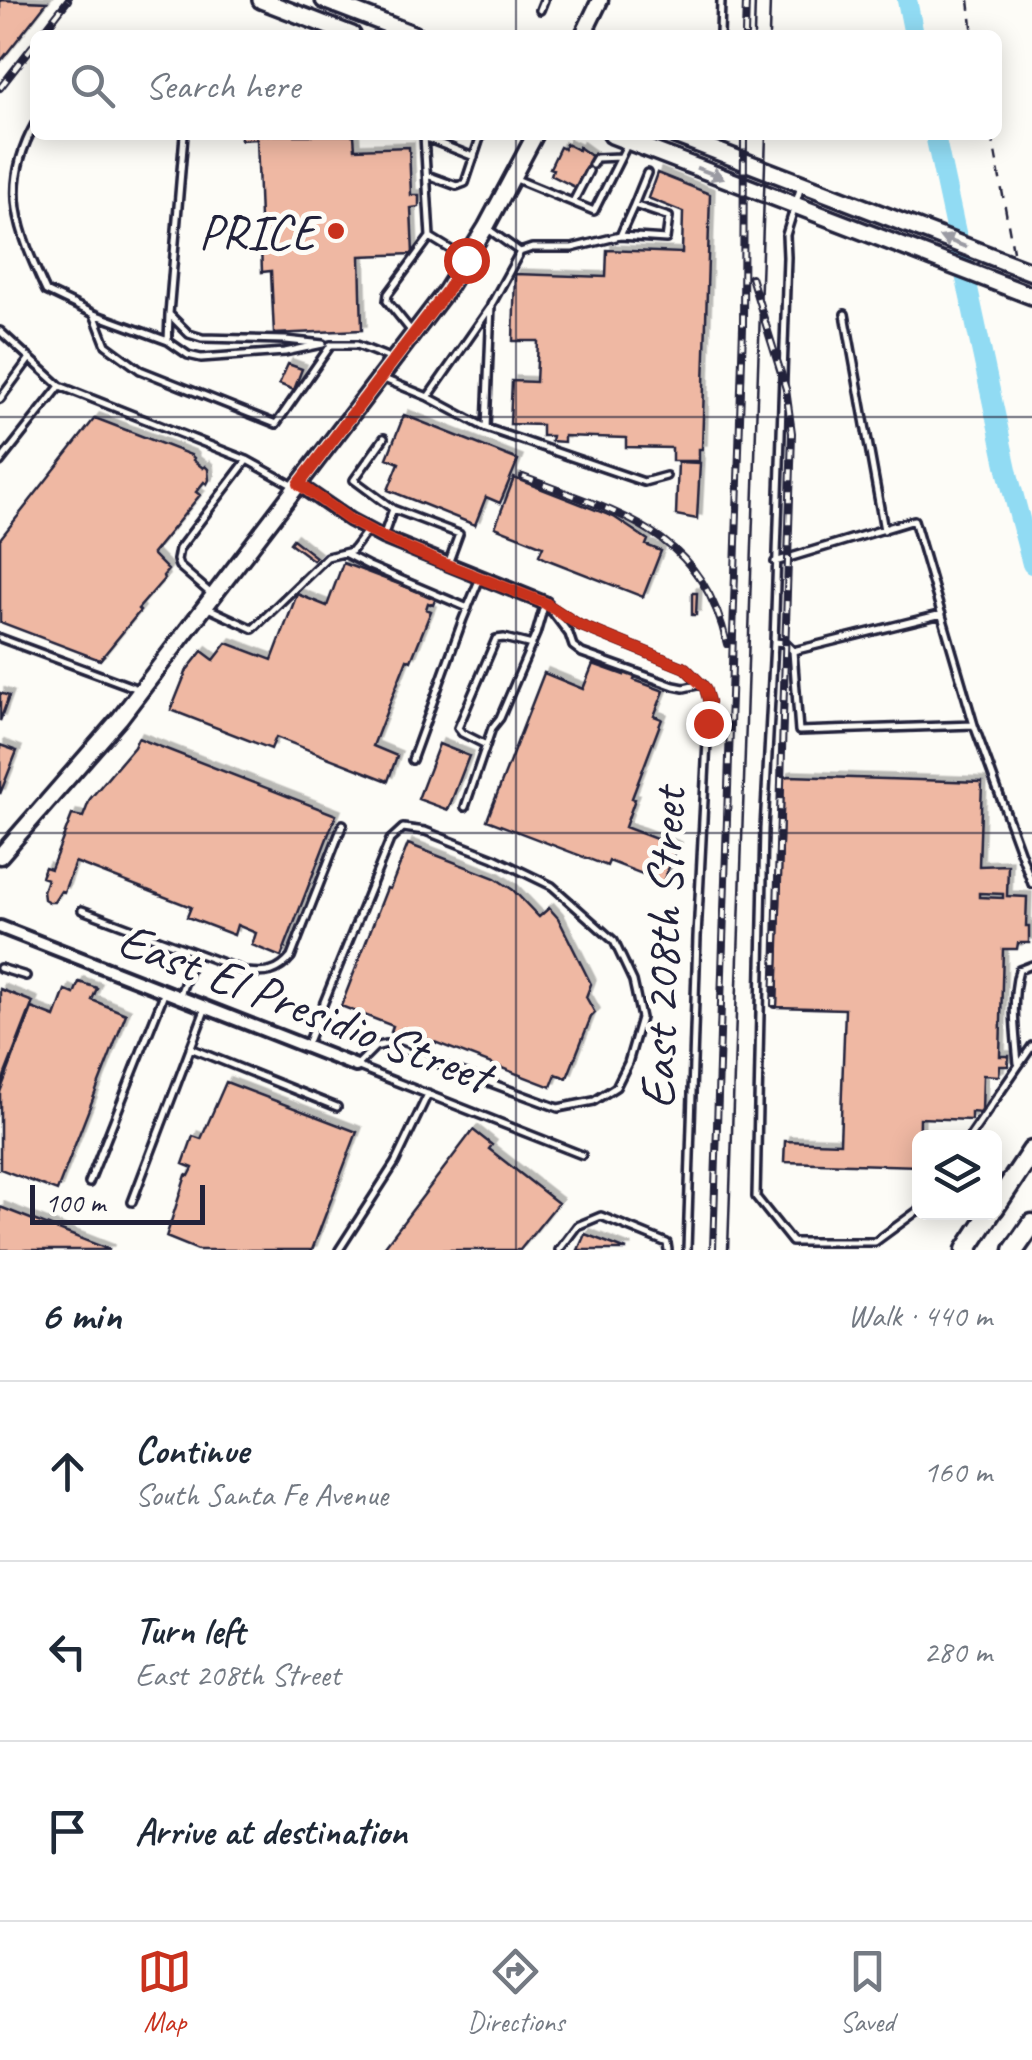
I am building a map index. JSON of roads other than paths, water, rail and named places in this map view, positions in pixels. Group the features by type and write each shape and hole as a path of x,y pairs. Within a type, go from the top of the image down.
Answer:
{"highway":[{"path":"1002,1196 1032,1151"},
{"path":"966,1250 986,1220"},
{"path":"1014,1250 1032,1224"}],"main road":[{"path":"260,0 329,30"},
{"path":"324,0 359,6 405,30"},
{"path":"585,30 593,2"},
{"path":"0,856 141,690 446,292 532,140"},
{"path":"617,140 625,149 794,205 1032,296"},
{"path":"711,142 802,183 1032,272"}],"street":[{"path":"298,486 383,538 545,603"},
{"name":"East El Presidio Street","path":"0,926 356,1066"}],"lane":[{"path":"540,10 544,0"},
{"path":"720,30 721,4"},
{"path":"30,133 16,171 16,210 26,248 46,291 200,358 285,352 327,344"},
{"path":"168,341 184,140"},
{"path":"414,334 387,301 388,294 430,237 425,140"},
{"path":"432,140 474,157"},
{"path":"427,175 457,186 465,183 479,140"},
{"path":"513,178 594,212 625,149"},
{"path":"572,202 596,158 625,149"},
{"path":"620,236 647,173"},
{"path":"802,183 786,235 774,642 764,829 756,1197 792,1242 875,1242 912,1214"},
{"path":"428,397 491,306 520,252 532,248 572,248 620,236 666,239 669,217 634,205"},
{"path":"486,227 520,252"},
{"path":"430,237 466,260"},
{"path":"486,428 491,306"},
{"path":"94,314 106,345 140,370 276,424 327,344"},
{"path":"169,314 190,334 202,338 356,345 394,360"},
{"path":"845,314 884,530"},
{"path":"0,331 60,386 247,460 298,486"},
{"path":"0,399 30,358"},
{"path":"381,378 428,397 486,428 644,482 666,476"},
{"path":"0,462 60,386"},
{"path":"384,438 354,480 393,509 459,534 448,566"},
{"path":"247,460 178,554 179,566 209,601 253,629 327,556 352,551 368,529"},
{"path":"383,538 393,509"},
{"path":"775,562 914,520 974,725 1032,884"},
{"path":"344,552 468,608"},
{"path":"412,760 480,578"},
{"path":"465,807 492,728 532,644 545,603"},
{"path":"545,603 579,625 685,668 702,684"},
{"path":"545,603 570,634 573,646 582,653 674,686 702,684"},
{"path":"793,651 942,614"},
{"path":"0,638 141,690"},
{"path":"486,745 458,728 496,639 532,644"},
{"path":"774,642 785,642 793,651 800,731 974,725"},
{"name":"East 208th Street","path":"687,1250 709,702 702,684"},
{"path":"82,910 246,972 267,974 282,968 291,957 343,824"},
{"path":"306,1047 390,840 403,828 425,831 552,886 614,941 633,981 641,1018 628,1063 616,1087 594,1101 558,1108 386,1044 375,1048 356,1066"},
{"path":"179,996 196,953"},
{"path":"1018,1066 1016,983 1019,970 1032,965"},
{"path":"0,968 26,976"},
{"path":"89,1184 165,991"},
{"path":"132,1202 206,1007"},
{"path":"974,1130 1032,1046"},
{"path":"190,1048 338,1107"},
{"name":"East El Presidio Street","path":"356,1066 582,1154"},
{"path":"339,1250 395,1163 428,1094"},
{"path":"559,1250 578,1226 601,1216 667,1243 668,1250"}],"waterway":[{"path":"907,0 913,30"},
{"path":"936,140 1008,474 1032,564"}],"tram line":[{"path":"754,30 755,0"},
{"path":"769,30 770,0"},
{"path":"728,1250 766,140"}],"railway":[{"path":"45,30 68,0"},
{"path":"745,30 746,0"},
{"path":"0,88 30,49"},
{"path":"713,1249 743,327 744,140"},
{"path":"751,277 786,389 792,433 774,1005"},
{"path":"523,477 622,516 676,551 698,575 715,606 727,644"}],"place":[{"name":"PRICE","path":"336,231"}]}
